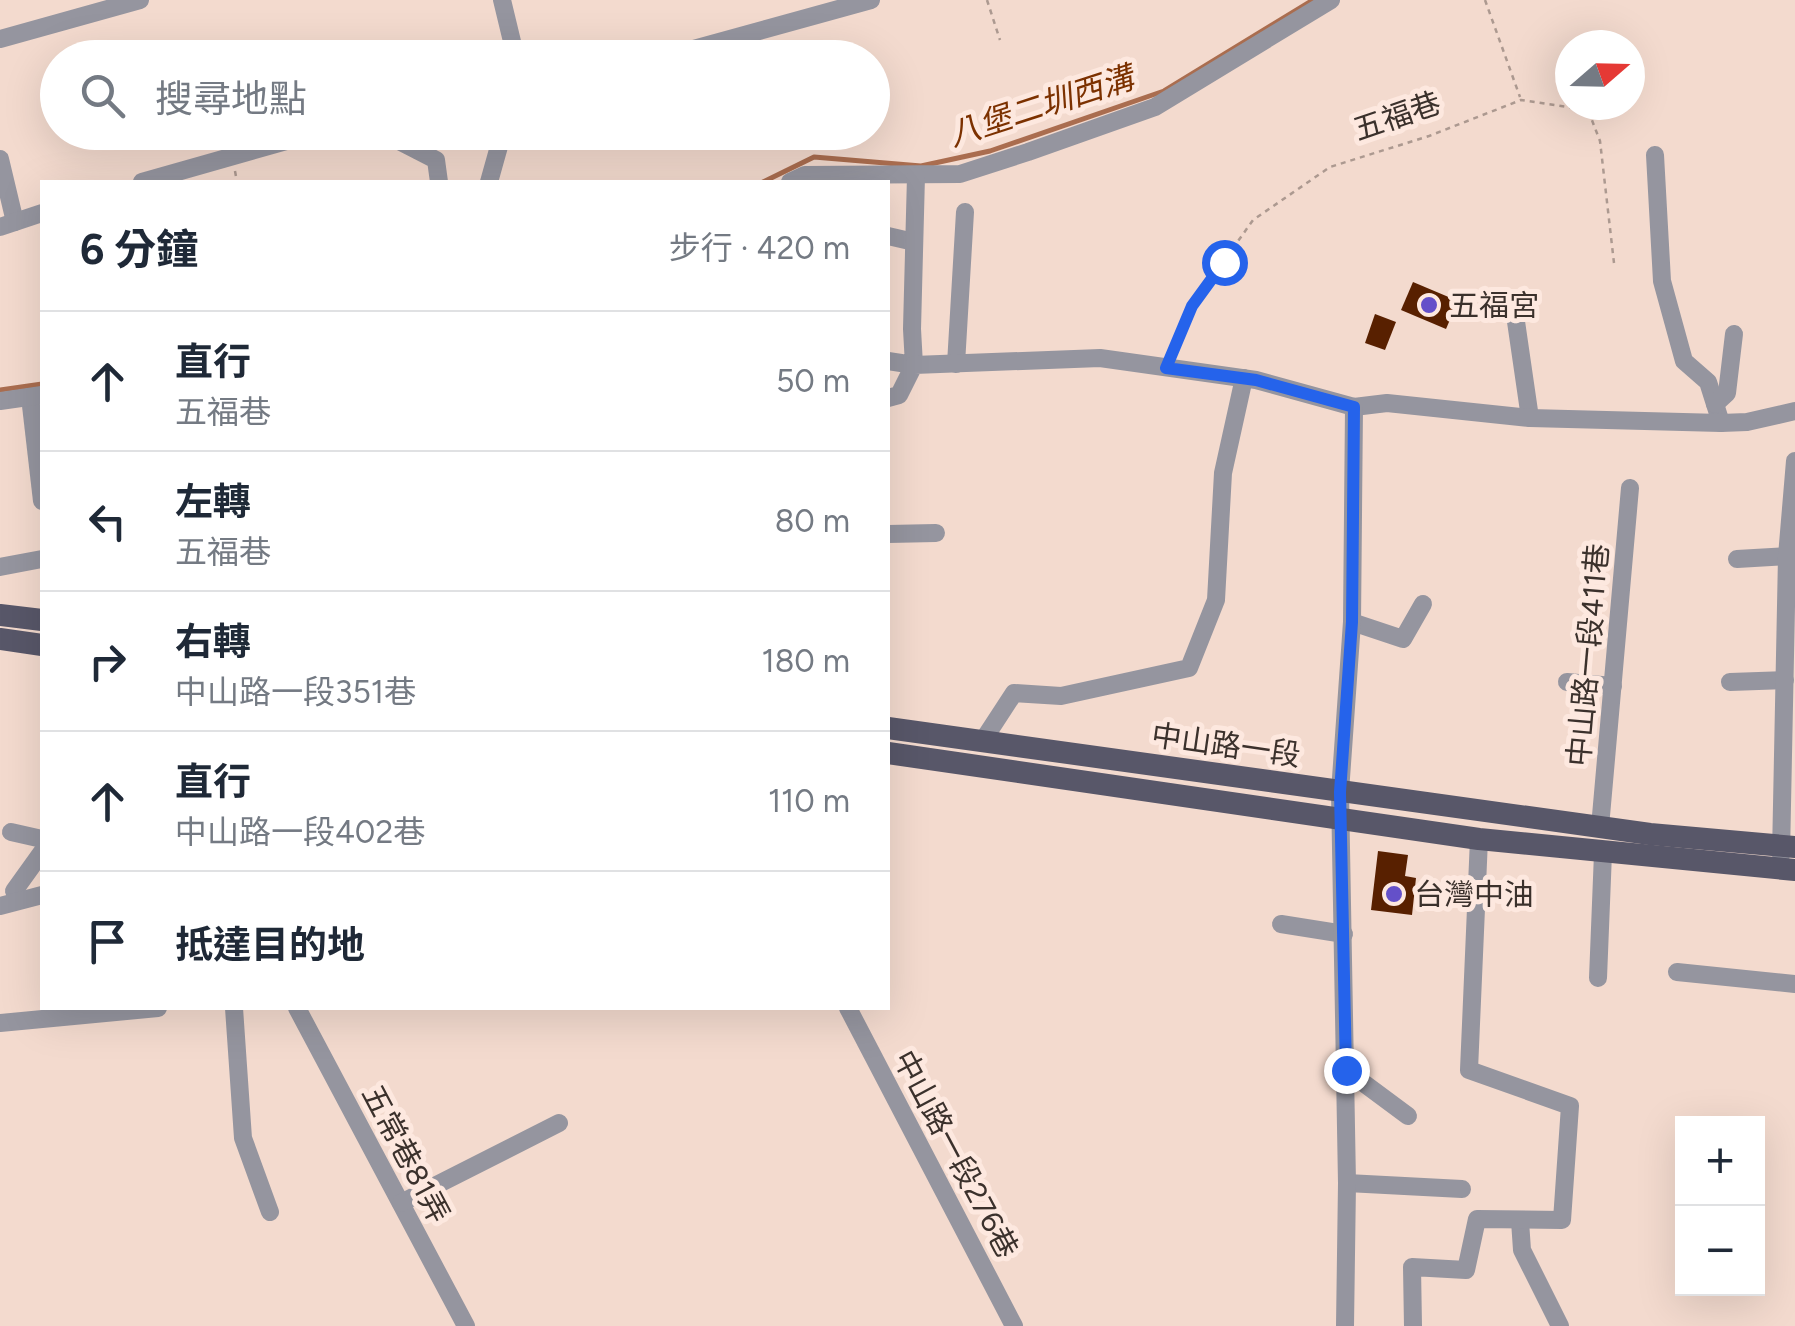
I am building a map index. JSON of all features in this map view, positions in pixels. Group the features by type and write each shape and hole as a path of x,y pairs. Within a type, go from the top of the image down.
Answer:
{"main road":[{"path":"0,615 40,620"},
{"path":"0,639 40,645"},
{"name":"中山路一段","path":"890,728 1600,827 1788,858"},
{"name":"中山路一段","path":"890,753 1478,839 1603,853 1788,858"}],"street":[{"path":"0,39 140,0"},
{"path":"502,0 512,40"},
{"path":"726,40 871,0"},
{"path":"796,180 805,175 960,174 1154,108 1331,0"},
{"path":"149,180 255,150"},
{"path":"416,150 436,160 440,180"},
{"path":"490,180 498,150"},
{"path":"1655,156 1662,281 1684,362 1708,382 1718,413"},
{"path":"0,158 8,224 40,215"},
{"path":"890,397 899,395 914,364 916,176"},
{"path":"956,364 965,212"},
{"path":"890,236 914,242"},
{"path":"1513,301 1530,418"},
{"path":"1718,413 1727,393 1734,334"},
{"path":"890,361 956,364 1100,358 1244,378 1354,407 1387,403 1530,418 1718,413 1748,422 1795,411"},
{"path":"982,742 1014,694 1061,696 1190,668 1216,600 1223,473 1244,378"},
{"path":"0,401 36,396 40,466"},
{"path":"1346,1326 1340,792 1352,622 1354,407"},
{"path":"1788,858 1787,556 1795,461"},
{"name":"中山路一段411巷","path":"1600,827 1630,488"},
{"path":"890,534 936,533"},
{"path":"1737,559 1787,556"},
{"path":"0,568 40,559"},
{"path":"1352,622 1403,639 1424,604"},
{"path":"1730,682 1786,680"},
{"path":"1567,682 1613,686"},
{"path":"11,832 40,839"},
{"path":"1413,1326 1412,1267 1466,1270 1478,1220 1562,1220 1570,1106 1469,1070 1478,839"},
{"path":"1598,978 1603,853"},
{"path":"0,906 20,892 40,856"},
{"path":"1281,924 1344,934"},
{"path":"1676,972 1795,984"},
{"path":"0,1023 137,1010"},
{"path":"234,1010 243,1138 270,1212"},
{"name":"五常巷81弄","path":"299,1010 466,1326"},
{"name":"中山路一段276巷","path":"849,1010 1014,1326"},
{"path":"1346,1070 1408,1116"},
{"path":"401,1203 558,1123"},
{"path":"1347,1183 1462,1189"},
{"path":"1520,1221 1522,1250 1560,1326"}],"path":[{"path":"987,0 1000,40"},
{"path":"1485,0 1521,100"},
{"name":"五福巷","path":"1166,368 1192,306 1253,220 1330,167 1429,136 1521,100 1588,110 1600,141 1614,263"}],"building":[{"name":"五福宮","path":"1413,282 1458,301 1446,329 1401,310"},
{"path":"1375,314 1396,322 1385,350 1365,343"},
{"name":"台灣中油","path":"1378,851 1408,855 1405,876 1416,878 1412,915 1371,910"}],"waterway":[{"name":"八堡二圳西溝","path":"767,180 814,157 921,166 990,151 1164,91 1313,0"},
{"name":"八堡二圳西溝","path":"0,390 40,384"}],"place":[{"name":"五福宮","path":"1429,305"},
{"name":"台灣中油","path":"1394,894"}],"route":[{"path":"1224,262 1192,306 1166,368 1256,380 1354,407 1352,622 1340,792 1346,1070"}]}
